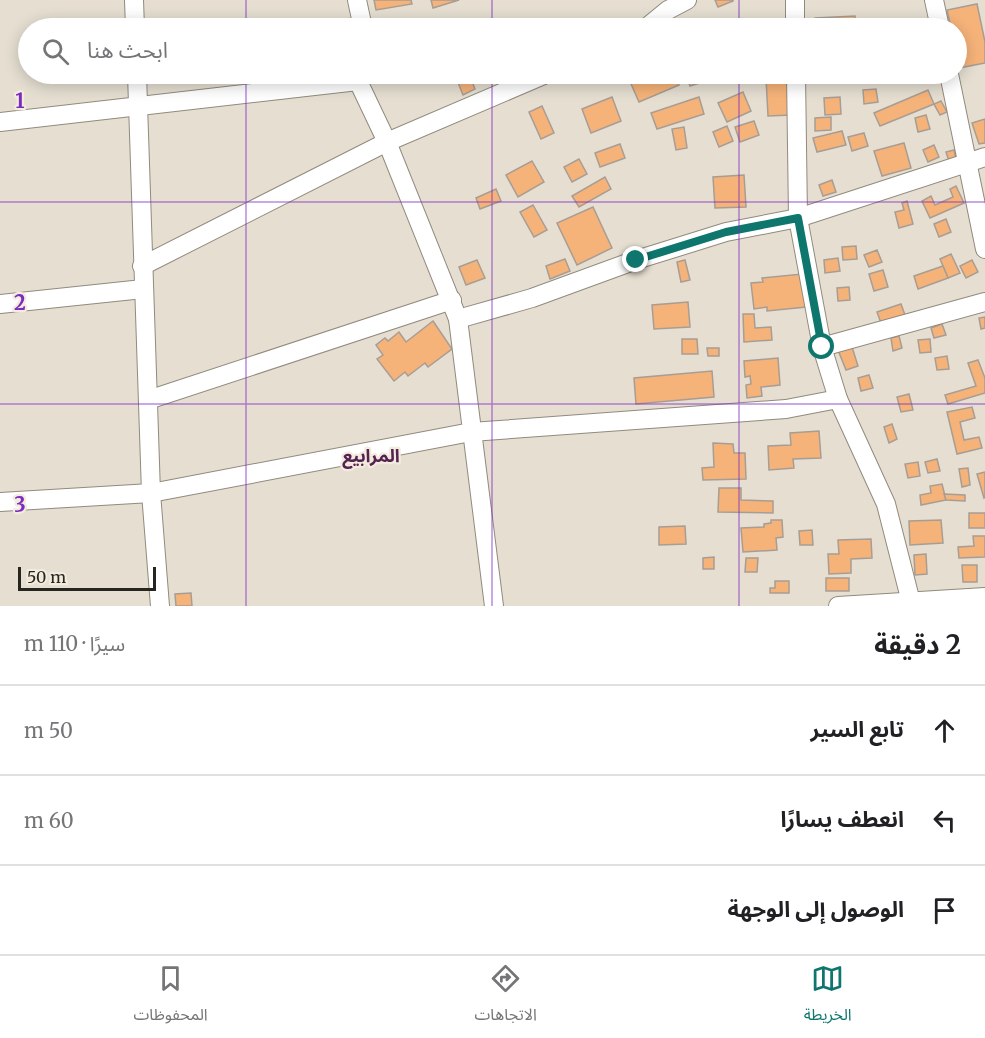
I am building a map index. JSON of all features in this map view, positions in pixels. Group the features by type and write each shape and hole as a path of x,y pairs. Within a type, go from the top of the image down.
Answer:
{"street":[{"path":"134,0 135,18"},
{"path":"357,0 361,18"},
{"path":"658,18 687,0"},
{"path":"795,0 795,18"},
{"path":"934,0 938,18"},
{"path":"137,84 151,493 160,606"},
{"path":"0,122 304,84"},
{"path":"362,84 458,319 494,606"},
{"path":"142,266 387,142 523,84"},
{"path":"796,84 798,218 822,347 838,399 886,504 912,603"},
{"path":"951,84 985,249"},
{"path":"458,319 726,232 798,218 985,157"},
{"path":"0,304 143,289"},
{"path":"148,400 452,300"},
{"path":"822,347 985,302"},
{"path":"0,502 151,493 471,432 786,409 838,399"},
{"path":"838,606 985,597"}],"building":[{"path":"374,0 411,0 412,4 376,10"},
{"path":"431,0 459,0 433,8"},
{"path":"715,0 733,0 733,1 718,7"},
{"path":"977,4 985,42 985,63 967,66 967,18 949,18 947,10"},
{"path":"855,16 855,18 815,18"},
{"path":"459,84 473,84 475,89 463,95"},
{"path":"631,84 679,85 639,102"},
{"path":"766,84 790,84 792,115 768,116"},
{"path":"876,89 878,102 864,104 863,90"},
{"path":"928,90 934,104 880,126 874,113"},
{"path":"743,92 751,111 727,122 718,103"},
{"path":"612,97 621,121 591,133 582,109"},
{"path":"699,97 704,114 657,129 651,113"},
{"path":"840,97 841,114 825,115 824,98"},
{"path":"941,101 947,112 940,115 934,104"},
{"path":"542,106 554,133 541,139 529,112"},
{"path":"926,115 930,129 918,132 915,118"},
{"path":"831,117 831,130 815,131 815,118"},
{"path":"985,119 985,143 979,144 972,123"},
{"path":"754,121 759,135 740,142 735,127"},
{"path":"727,126 733,141 719,147 713,132"},
{"path":"684,127 687,148 676,150 672,129"},
{"path":"842,131 846,145 817,152 813,138"},
{"path":"864,133 868,146 852,151 848,137"},
{"path":"904,143 911,168 882,176 874,151"},
{"path":"620,144 625,158 600,167 595,153"},
{"path":"934,145 939,157 928,162 923,150"},
{"path":"954,150 956,159 949,161 946,152"},
{"path":"579,159 587,174 572,182 564,167"},
{"path":"532,161 544,182 518,197 506,175"},
{"path":"744,175 746,207 715,208 713,177"},
{"path":"605,177 611,189 579,207 572,196"},
{"path":"832,180 836,192 823,196 819,185"},
{"path":"956,186 964,203 930,218 922,201 931,196 935,205 953,197 950,189"},
{"path":"496,189 501,201 480,209 476,198"},
{"path":"907,201 913,224 899,228 895,212 904,210 902,203"},
{"path":"533,205 547,230 534,237 520,212"},
{"path":"593,207 612,248 577,265 557,223"},
{"path":"946,219 951,232 939,237 934,224"},
{"path":"856,246 857,259 843,260 842,247"},
{"path":"877,250 882,262 869,267 864,255"},
{"path":"951,254 960,273 948,278 940,259"},
{"path":"838,258 840,271 825,273 824,260"},
{"path":"565,259 570,271 550,279 546,266"},
{"path":"477,260 485,278 466,285 459,267"},
{"path":"685,260 690,280 681,282 677,262"},
{"path":"972,260 978,272 966,278 960,266"},
{"path":"943,266 948,278 918,289 914,276"},
{"path":"883,270 888,287 874,291 869,274"},
{"path":"802,274 806,307 767,311 767,307 754,309 751,283 763,282 762,278"},
{"path":"849,287 850,300 838,301 837,288"},
{"path":"688,302 690,327 654,329 652,305"},
{"path":"901,304 905,315 881,323 877,312"},
{"path":"743,314 754,314 755,328 771,327 772,340 744,342"},
{"path":"985,317 985,328 981,329 979,318"},
{"path":"433,321 452,349 428,367 425,363 408,376 405,372 394,381 377,359 383,355 376,345 385,338 388,341 399,332 406,342"},
{"path":"942,324 946,335 934,338 931,328"},
{"path":"899,336 902,348 893,351 891,338"},
{"path":"682,339 697,339 698,354 682,354"},
{"path":"930,339 931,352 920,353 918,340"},
{"path":"852,347 858,366 846,370 838,350"},
{"path":"707,348 719,348 719,356 708,356"},
{"path":"947,356 949,369 937,370 935,358"},
{"path":"778,358 780,385 761,387 762,396 747,398 746,385 751,384 750,376 745,377 744,361"},
{"path":"978,360 985,378 985,393 948,404 945,395 976,386 968,363"},
{"path":"712,371 714,397 636,404 634,378"},
{"path":"869,375 873,388 861,391 858,378"},
{"path":"909,394 913,410 901,412 897,397"},
{"path":"972,407 975,418 960,422 964,440 979,437 982,448 957,454 947,412"},
{"path":"892,424 897,439 889,443 884,427"},
{"path":"819,431 821,458 793,459 794,468 769,470 768,446 791,445 790,433"},
{"path":"713,443 733,444 734,453 745,453 746,479 703,480 702,468 714,467"},
{"path":"937,459 940,471 928,473 925,462"},
{"path":"918,462 920,476 908,478 905,464"},
{"path":"968,468 970,485 962,487 959,469"},
{"path":"985,472 985,497 984,498 977,474"},
{"path":"942,484 946,500 921,505 920,495 931,493 930,486"},
{"path":"719,488 741,488 741,500 773,501 773,513 718,512"},
{"path":"944,494 965,495 965,501 946,500"},
{"path":"969,513 985,513 985,528 969,528"},
{"path":"771,520 782,520 783,537 776,538 777,550 743,552 741,528 764,527 764,524 771,523"},
{"path":"941,520 943,543 910,545 909,521"},
{"path":"685,526 686,544 659,545 659,527"},
{"path":"812,530 813,545 800,545 799,531"},
{"path":"973,536 985,536 985,557 959,558 958,547 974,546"},
{"path":"871,539 872,558 851,559 851,573 829,574 828,554 839,554 838,540"},
{"path":"926,554 927,574 915,575 914,555"},
{"path":"714,557 714,569 703,569 703,558"},
{"path":"746,558 758,558 757,572 745,572"},
{"path":"962,565 977,565 977,582 963,582"},
{"path":"826,578 849,578 849,591 826,591"},
{"path":"775,581 789,581 789,593 770,593 770,588 775,588"},
{"path":"191,593 192,606 176,606 175,594"}],"district":[{"name":"المرابيع","path":"371,456"}],"route":[{"path":"636,260 726,232 798,218 822,347"}]}
